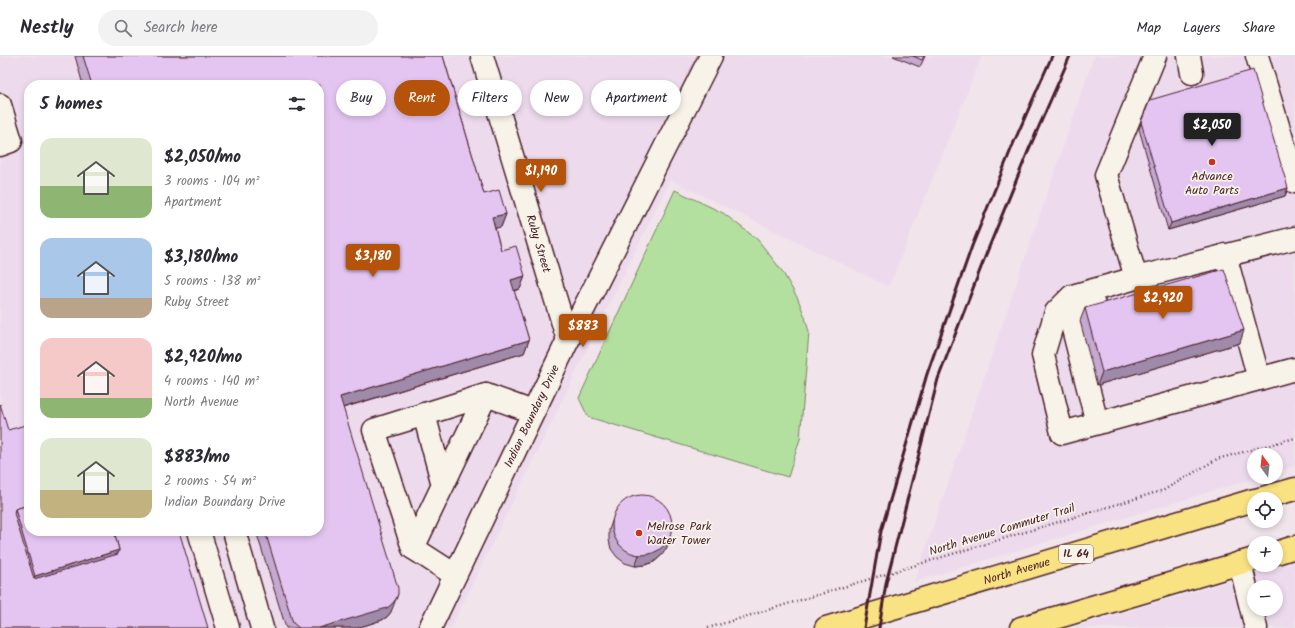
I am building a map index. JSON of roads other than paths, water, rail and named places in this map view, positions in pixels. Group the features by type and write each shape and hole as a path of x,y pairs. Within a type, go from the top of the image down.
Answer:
{"main road":[{"path":"1283,492 1295,489"},
{"name":"North Avenue","path":"826,628 1247,502"},
{"path":"1283,551 1295,548"},
{"path":"1021,628 1247,561"}],"street":[{"name":"Ruby Street","path":"482,56 568,340"},
{"name":"Indian Boundary Drive","path":"430,628 568,340 711,56"},
{"path":"1134,279 1106,175 1155,56"},
{"path":"1257,56 1295,182"},
{"path":"0,105 11,141 0,145"},
{"path":"1295,238 1072,296 1056,312 1043,355 1062,433 1295,369"},
{"path":"1225,255 1259,379"},
{"path":"1097,423 1070,317 1075,310 1113,299 1134,279"},
{"path":"413,548 486,395"},
{"path":"455,575 413,548 374,430 486,395 533,412"},
{"path":"424,414 444,485"},
{"path":"200,536 228,628"},
{"path":"235,536 262,628"},
{"path":"1248,572 1256,628"}],"railway":[{"path":"864,628 881,531 927,374 972,246 1014,142 1052,56"},
{"path":"879,628 886,583 938,379 1029,149 1070,56"}],"place":[{"name":"Advance Auto Parts","path":"1212,162"},
{"name":"Melrose Park Water Tower","path":"639,533"}]}
